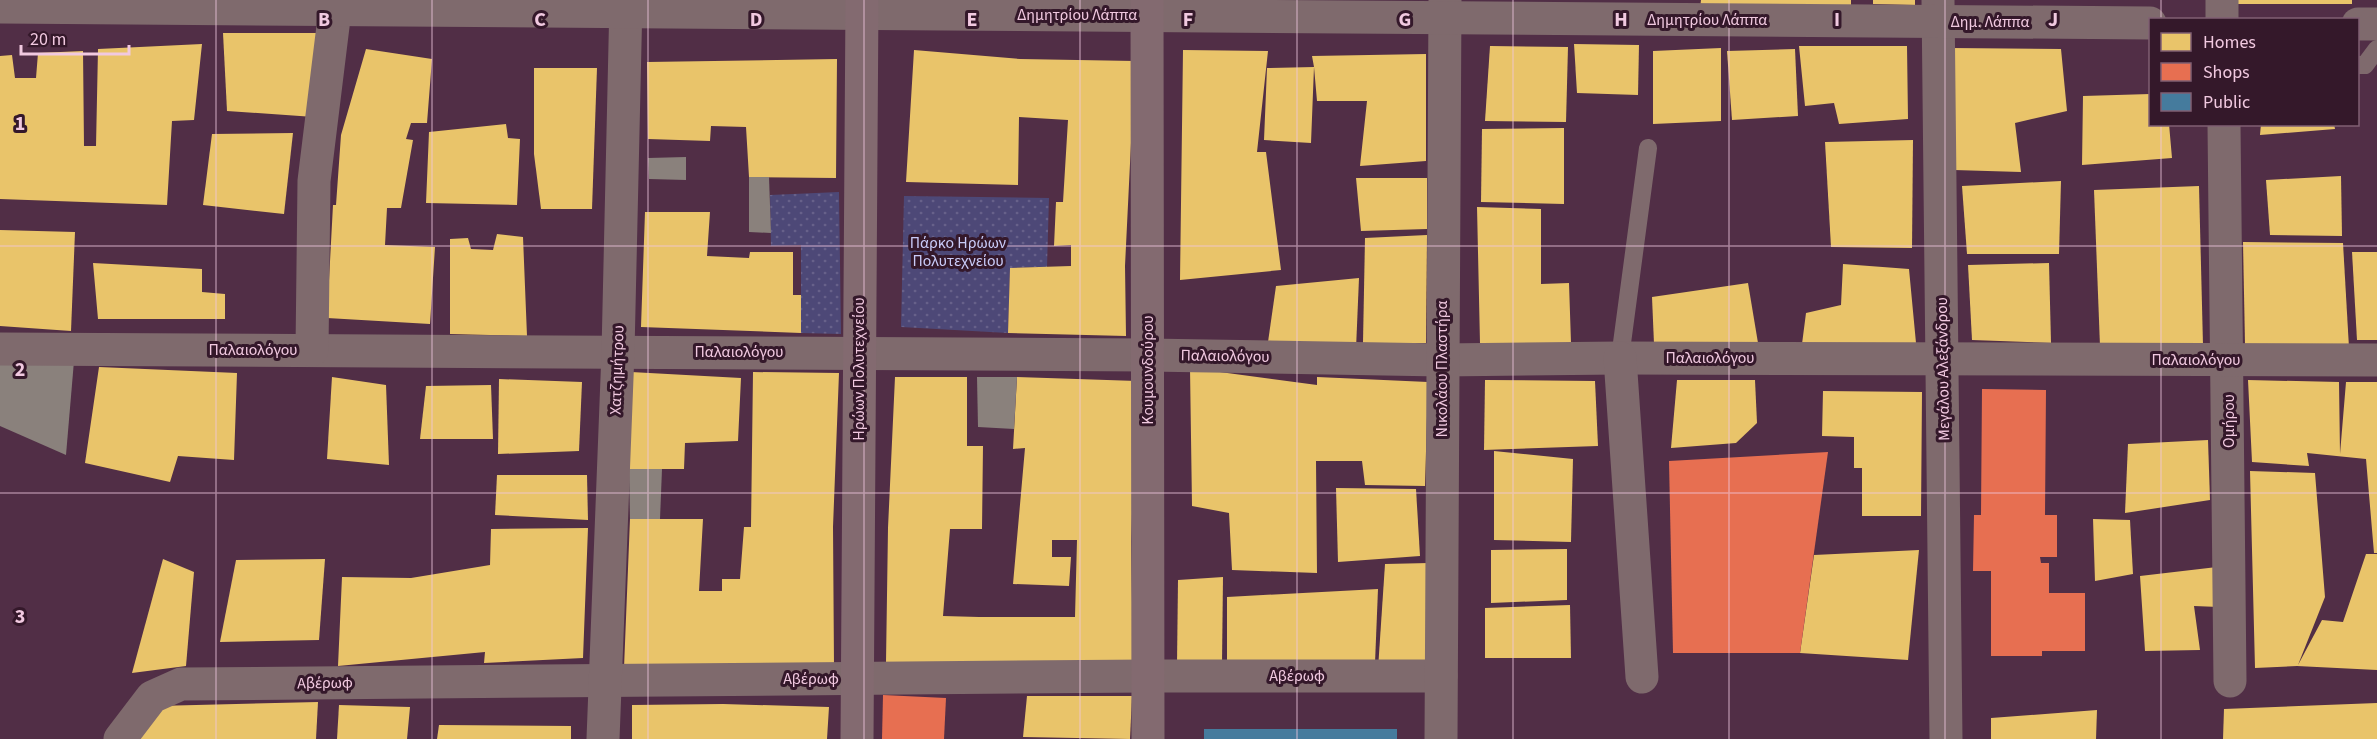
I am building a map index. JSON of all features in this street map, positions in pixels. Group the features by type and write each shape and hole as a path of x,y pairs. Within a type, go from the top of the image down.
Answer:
{"main road":[{"name":"Ηρώων Πολυτεχνείου","path":"857,739 862,7"},
{"name":"Κουμουνδούρου","path":"1147,8 1148,739"}],"street":[{"path":"2222,0 2222,18"},
{"name":"Δημητρίου Λάππα","path":"0,7 335,9 626,6 1938,11"},
{"name":"Χατζημήτρου","path":"603,739 618,352 626,6"},
{"path":"312,350 314,181 335,9"},
{"name":"Νικολάου Πλαστήρα","path":"1441,739 1444,9"},
{"name":"Δημ. Λάππα","path":"1938,11 2149,23"},
{"name":"Μεγάλου Αλεξάνδρου","path":"1938,11 1946,739"},
{"path":"2359,24 2377,24"},
{"name":"Ομήρου","path":"2224,126 2230,681"},
{"name":"Παλαιολόγου","path":"0,349 1148,355 1442,360 1620,358 2377,360"},
{"path":"1620,358 1642,677"},
{"name":"Αβέρωφ","path":"120,739 152,697 181,684 1148,676 1441,676"}],"lane":[{"path":"2359,66 2365,66 2377,49"},
{"path":"1620,358 1648,148"}],"green space":[{"path":"839,192 841,334 801,333 801,245 771,246 770,195"},
{"name":"Πάρκο Ηρώων Πολυτεχνείου","path":"904,196 1049,198 1047,267 1010,268 1008,333 901,327"}],"building: Homes":[{"path":"1701,0 1851,0 1851,5 1700,9"},
{"path":"1873,0 1915,0 1915,5 1873,4"},
{"path":"2236,0 2352,0 2352,4 2236,4"},
{"path":"223,33 328,33 314,117 227,111"},
{"path":"202,44 194,120 172,121 167,205 0,199 0,56 12,55 15,78 36,78 38,53 83,51 84,146 96,146 98,49"},
{"path":"1574,44 1639,45 1638,95 1577,93"},
{"path":"1490,46 1568,47 1566,122 1485,121"},
{"path":"1799,46 1907,46 1908,119 1839,124 1834,103 1805,106"},
{"path":"1721,48 1721,121 1653,124 1653,51"},
{"path":"1950,48 2061,49 2067,111 2015,123 2021,172 1954,170"},
{"path":"366,49 432,59 427,123 411,123 406,139 413,140 401,208 387,208 385,245 435,247 430,324 327,318 333,205 336,205 341,135"},
{"path":"1795,49 1798,116 1732,120 1727,51"},
{"path":"914,50 1020,59 1135,61 1125,266 1126,336 1008,333 1010,268 1071,266 1071,245 1054,246 1056,202 1063,202 1068,120 1019,117 1018,185 906,182"},
{"path":"1183,50 1268,51 1257,152 1266,152 1281,270 1180,280"},
{"path":"1426,54 1426,161 1360,166 1367,101 1317,101 1312,56"},
{"path":"837,59 836,178 749,177 746,127 711,126 710,141 648,139 647,62"},
{"path":"1314,67 1311,143 1264,140 1267,68"},
{"path":"534,68 597,68 592,209 541,209 534,154"},
{"path":"2149,94 2149,126 2169,126 2172,158 2082,165 2083,96"},
{"path":"506,124 508,138 520,139 517,205 426,203 429,132"},
{"path":"2261,126 2334,126 2335,129 2260,135"},
{"path":"1564,128 1564,204 1481,202 1482,129"},
{"path":"293,133 284,214 203,205 212,134"},
{"path":"1913,140 1912,248 1831,247 1825,142"},
{"path":"2341,176 2342,236 2270,235 2266,180"},
{"path":"1356,178 1427,178 1427,229 1361,231"},
{"path":"2061,181 2059,254 1967,254 1962,186"},
{"path":"2199,186 2203,345 2100,346 2094,190"},
{"path":"1477,207 1541,209 1541,284 1569,283 1571,343 1480,343"},
{"path":"645,212 710,212 707,256 749,258 750,252 793,252 793,295 801,295 801,333 641,327"},
{"path":"0,230 75,232 71,331 0,326"},
{"path":"497,234 523,237 527,336 450,334 450,239 468,238 471,249 493,250"},
{"path":"1427,235 1426,343 1363,343 1365,238"},
{"path":"2243,242 2343,243 2349,348 2245,344"},
{"path":"2352,252 2377,252 2377,340 2357,340"},
{"path":"93,263 202,269 202,292 225,294 225,319 98,319"},
{"path":"2049,263 2051,343 1972,340 1968,265"},
{"path":"1843,264 1909,269 1916,343 1802,344 1806,313 1841,305"},
{"path":"1359,278 1356,349 1268,342 1276,286"},
{"path":"1748,283 1758,343 1654,344 1652,297"},
{"path":"99,367 237,373 234,460 178,456 170,482 85,463"},
{"path":"1190,368 1317,385 1317,377 1428,382 1425,486 1365,485 1362,461 1316,461 1317,573 1232,570 1229,513 1192,506"},
{"path":"631,372 741,378 738,441 685,443 684,469 629,469"},
{"path":"753,372 839,373 833,527 834,666 624,668 630,519 703,519 699,591 722,591 722,579 740,579 744,527 751,527"},
{"path":"332,377 386,385 389,465 327,459"},
{"path":"895,377 967,377 967,446 983,446 982,529 950,529 943,616 979,617 1075,617 1077,540 1052,540 1052,557 1071,557 1069,586 1013,584 1025,448 1013,449 1017,377 1137,381 1131,541 1133,663 886,662 888,528"},
{"path":"499,379 582,382 579,451 498,454"},
{"path":"1485,380 1595,381 1598,446 1484,450"},
{"path":"1677,380 1755,380 1757,423 1736,443 1671,448"},
{"path":"2248,380 2339,382 2340,454 2346,382 2377,382 2377,553 2374,553 2366,459 2307,453 2309,466 2252,462"},
{"path":"491,385 493,439 420,439 426,386"},
{"path":"1823,391 1922,392 1921,516 1862,516 1862,468 1854,468 1854,437 1822,436"},
{"path":"2208,440 2210,500 2125,513 2128,444"},
{"path":"1494,451 1573,459 1571,542 1494,540"},
{"path":"2250,471 2315,473 2325,597 2298,665 2322,620 2343,622 2366,554 2377,554 2377,670 2297,666 2255,668"},
{"path":"497,475 587,475 588,520 495,515"},
{"path":"1336,488 1416,489 1420,556 1338,562"},
{"path":"2093,519 2130,520 2133,574 2095,581"},
{"path":"588,528 583,658 484,663 485,652 338,666 342,577 411,578 490,565 491,529"},
{"path":"1567,549 1567,600 1491,603 1491,550"},
{"path":"1919,550 1908,660 1800,653 1814,555"},
{"path":"163,559 194,572 186,666 132,673"},
{"path":"325,559 319,640 220,642 236,560"},
{"path":"1429,563 1427,667 1378,669 1385,564"},
{"path":"2217,567 2219,607 2194,606 2200,650 2145,651 2140,576"},
{"path":"1223,577 1222,663 1177,664 1178,580"},
{"path":"1378,589 1375,663 1227,665 1227,597"},
{"path":"1570,605 1571,658 1485,658 1485,608"},
{"path":"1027,696 1132,696 1130,739 1023,737"},
{"path":"318,702 316,739 132,739 156,706"},
{"path":"2377,703 2377,739 2223,739 2224,709"},
{"path":"723,704 829,707 827,739 632,739 632,705"},
{"path":"339,705 410,707 407,739 337,739"},
{"path":"2097,710 2096,739 1991,739 1991,718"},
{"path":"439,725 571,726 571,739 437,739"}],"building: Shops":[{"path":"1982,389 2046,390 2045,515 2057,515 2057,557 2040,557 2041,563 2049,563 2049,593 2085,593 2085,651 2042,651 2042,656 1991,656 1991,571 1973,571 1974,515 1981,515"},
{"path":"1828,452 1800,653 1673,653 1669,461"},
{"path":"883,695 946,698 944,739 882,739"}],"building: Public":[{"path":"1204,729 1397,729 1397,739 1204,739"}],"building: Industry":[{"path":"686,157 686,180 649,179 648,158"},
{"path":"749,177 769,177 771,233 749,232"},
{"path":"74,361 66,455 0,426 0,362"},
{"path":"977,377 1017,377 1014,429 978,427"},
{"path":"629,469 662,469 660,519 630,519"}]}
